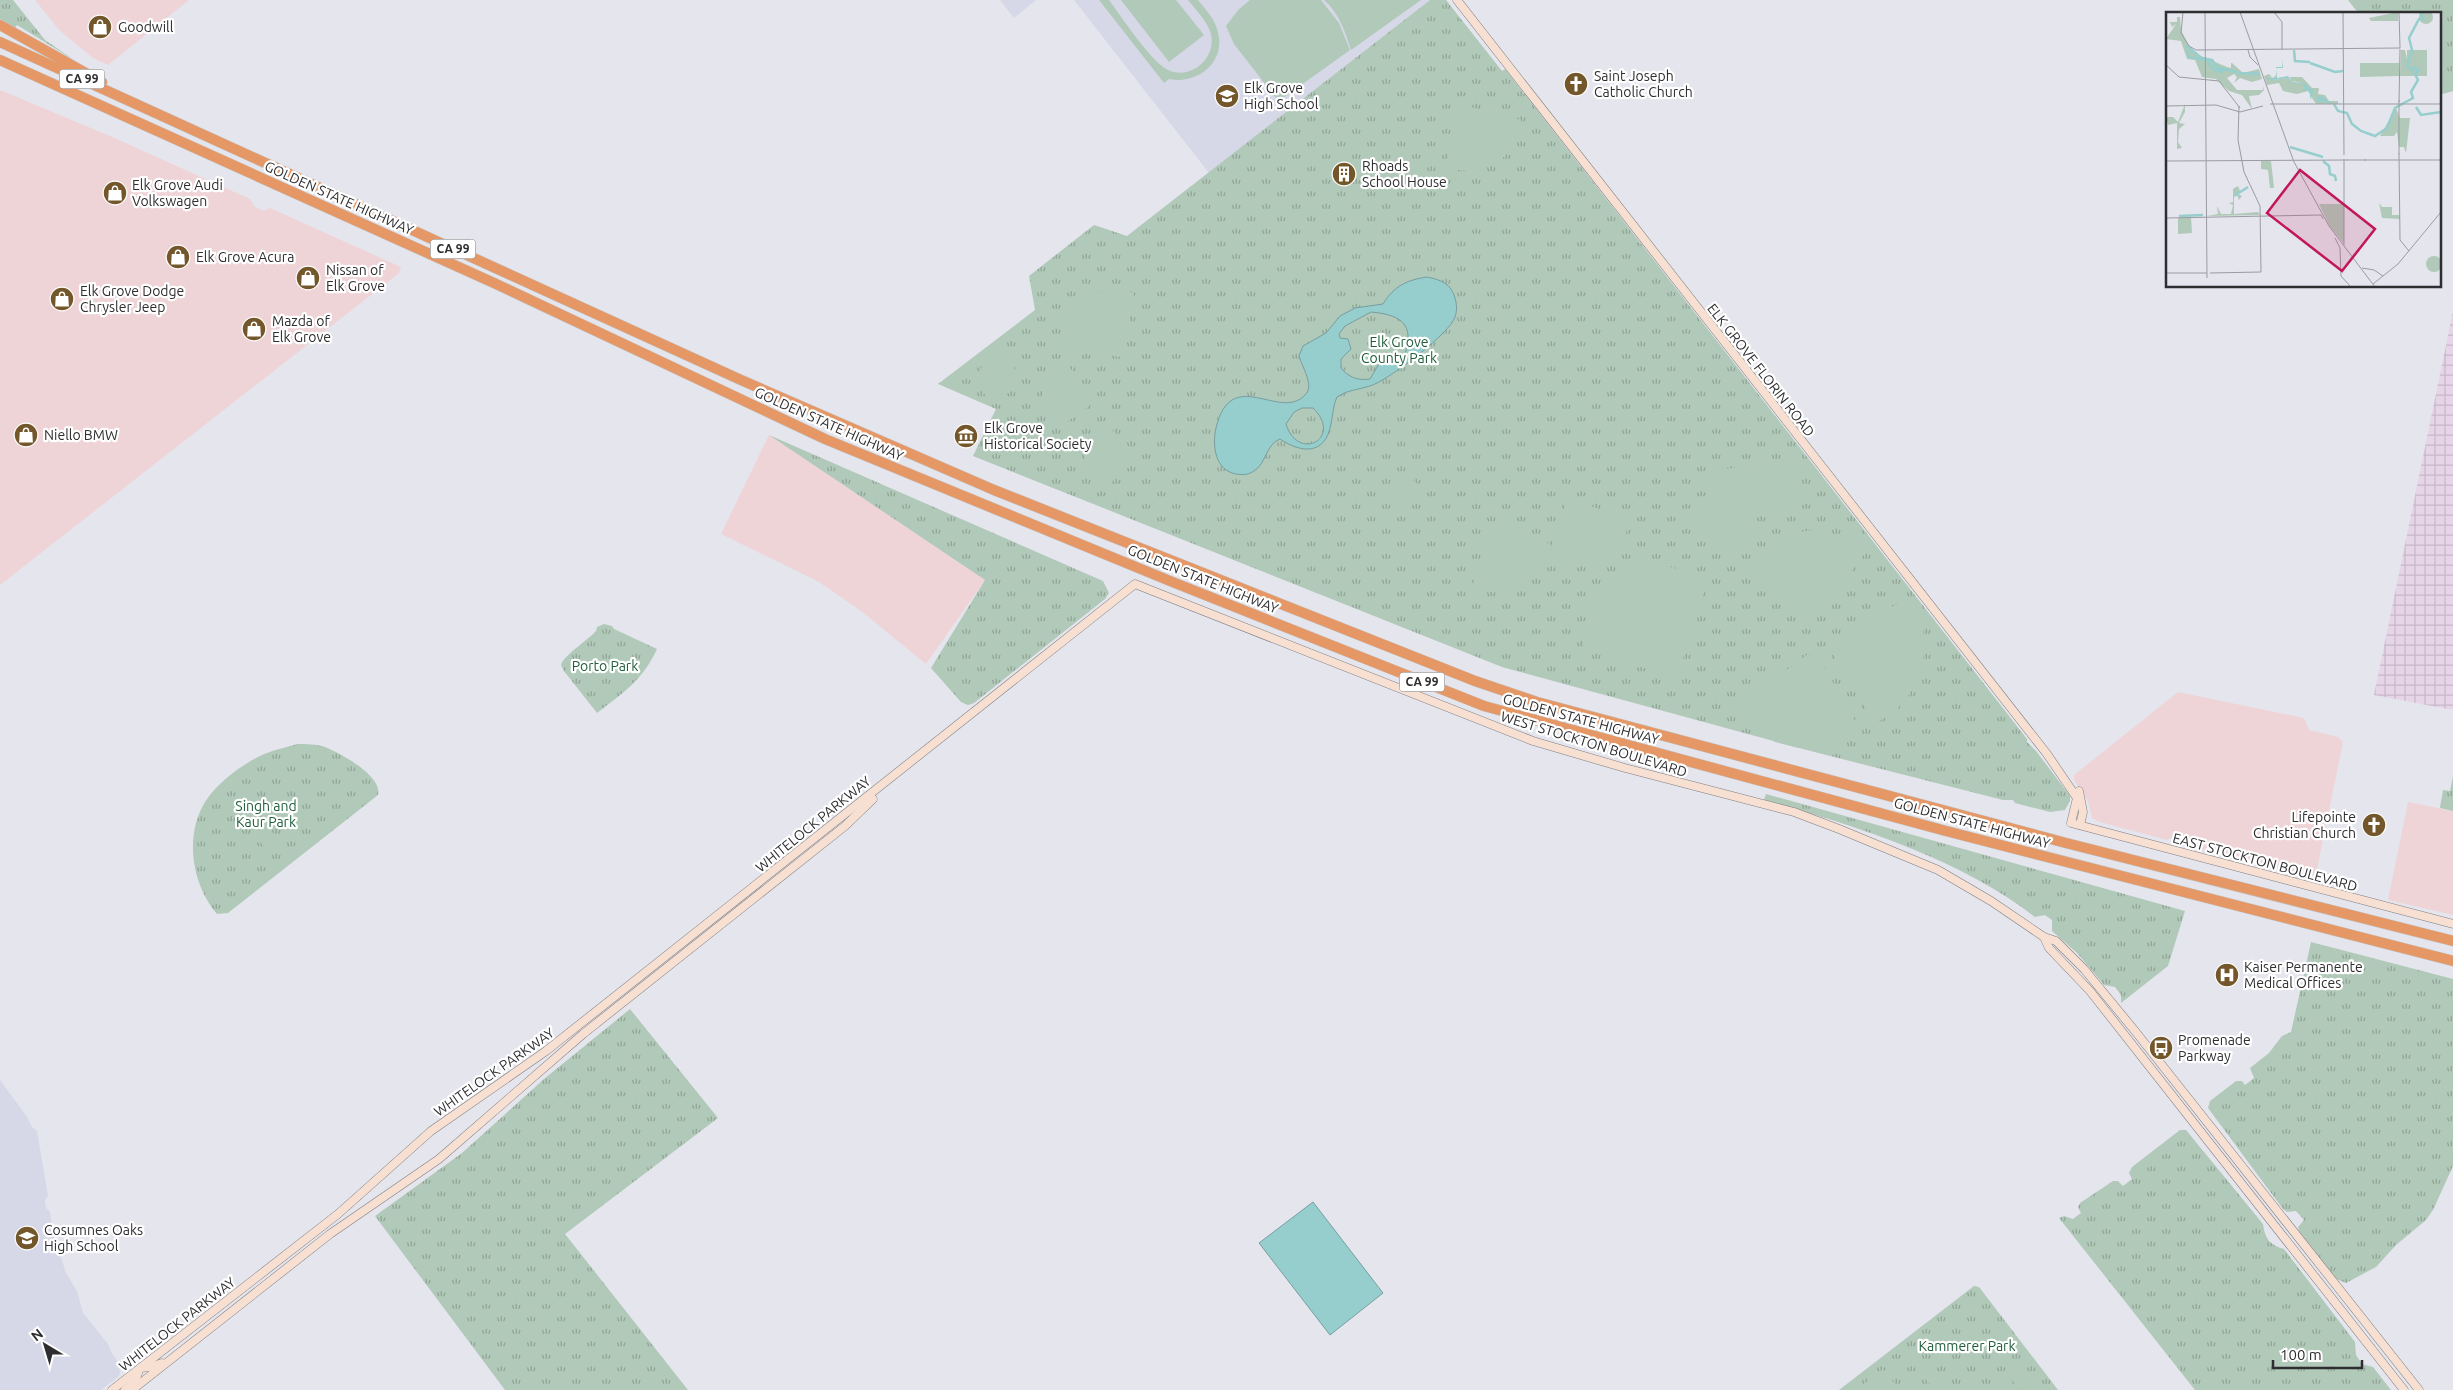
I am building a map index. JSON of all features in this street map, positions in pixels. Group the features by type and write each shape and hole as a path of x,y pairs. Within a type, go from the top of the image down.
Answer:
{"highway":[{"path":"0,25 164,117"},
{"name":"GOLDEN STATE HIGHWAY","path":"0,42 741,380 986,486 1475,681 1537,702 1952,813 2453,941"},
{"name":"GOLDEN STATE HIGHWAY","path":"0,60 494,284 825,439 1179,585 1484,706 1975,839 2453,961"},
{"path":"0,64 42,80"}],"main road":[{"name":"ELK GROVE FLORIN ROAD","path":"1457,0 2047,754 2079,791 2083,804 2080,825"},
{"name":"WHITELOCK PARKWAY","path":"112,1390 338,1214 431,1131 546,1052 1135,584"},
{"name":"WEST STOCKTON BOULEVARD","path":"1135,584 1532,742 1794,812 1938,870 1991,901 2044,937"},
{"name":"ELK GROVE FLORIN ROAD","path":"2047,754 2077,798 2071,824"},
{"name":"WHITELOCK PARKWAY","path":"132,1390 330,1234 454,1146 582,1034 845,826 892,776"},
{"name":"EAST STOCKTON BOULEVARD","path":"2071,824 2453,924"},
{"path":"2044,937 2049,948 2074,973 2102,1006 2404,1390"},
{"path":"2044,937 2056,941 2108,997 2420,1390"},
{"path":"2074,973 2080,973 2104,998 2108,997"},
{"path":"2102,1006 2110,1007 2130,1030 2135,1031"},
{"path":"2242,1184 2254,1189 2280,1222 2288,1225"},
{"path":"2281,1233 2286,1231 2316,1267 2328,1276"},
{"path":"125,1390 135,1381 140,1368 154,1366 179,1354"}],"shaded area":[{"path":"35,0 189,0 108,65 93,58 60,31"},
{"path":"1000,0 1036,0 1014,18"},
{"name":"Elk Grove High School","path":"1074,0 1430,0 1209,173"},
{"path":"0,90 110,136 250,199 254,206 263,211 270,208 401,267 399,273 0,585"},
{"path":"2453,311 2453,710 2374,695"},
{"path":"769,435 985,580 926,664 861,611 819,582 721,534"},
{"path":"2178,692 2304,718 2309,730 2338,737 2343,742 2316,874 2308,876 2199,850 2170,838 2167,840 2100,822 2092,818 2088,801 2074,780 2074,775"},
{"path":"2408,802 2453,811 2453,915 2388,900"},
{"name":"Cosumnes Oaks High School","path":"0,1080 32,1127 37,1131 48,1196 45,1200 46,1208 50,1212 53,1232 66,1273 77,1291 83,1313 108,1344 121,1366 119,1376 101,1390 0,1390"}],"green space":[{"path":"0,0 13,0 45,40 74,60 17,25 15,28 0,19"},
{"path":"1099,0 1109,0 1153,58 1168,70 1177,73 1194,69 1207,57 1211,49 1210,31 1188,0 1198,0 1216,25 1219,40 1215,60 1200,74 1180,80 1169,79 1164,83"},
{"path":"1121,0 1176,0 1204,35 1169,62"},
{"path":"1250,0 1321,0 1339,23 1350,50 1283,98 1275,97 1234,44 1226,26 1238,10"},
{"path":"1324,0 1421,0 1351,50 1338,17"},
{"name":"Elk Grove County Park","path":"1430,0 1446,0 1502,71 1505,69 2027,739 2027,742 2070,796 2070,801 2065,810 2050,812 2015,803 2013,800 2003,800 1799,748 1502,667 973,456 996,409 938,384 1035,310 1029,276 1094,225 1127,236"},
{"path":"2348,0 2453,0 2453,91 2440,95 2440,12 2357,12"},
{"path":"1467,106 1521,120 1518,134 1513,146 1505,156 1486,168 1460,170 1446,168 1458,113"},
{"path":"1118,289 1134,293 1124,353 1119,357 1057,344 1065,321 1077,304 1093,294"},
{"path":"1000,349 1022,379 1020,385 992,404 981,388 979,374 985,362"},
{"path":"1065,361 1093,398 1093,403 1057,429 1045,410 1042,393 1049,377"},
{"path":"1107,425 1136,454 1137,460 1101,491 1088,473 1084,457 1091,441"},
{"path":"769,435 1103,581 1109,593 1105,599 974,703 968,705 961,702 931,668 985,580"},
{"path":"1797,463 1801,508 1751,513 1761,527 1724,554 1715,552 1688,517 1701,506 1713,501 1710,470"},
{"path":"1407,476 1423,488 1408,507 1392,495"},
{"path":"1571,499 1630,520 1625,535 1610,555 1589,564 1563,563 1548,559 1566,502"},
{"path":"1495,524 1552,545 1547,559 1532,579 1522,586 1500,592 1472,588 1489,527"},
{"path":"1821,530 1851,540 1867,550 1815,619 1807,620 1743,569 1769,544 1785,535"},
{"path":"1640,562 1661,564 1676,569 1705,589 1678,674 1673,677 1583,649 1587,617 1595,594 1611,576"},
{"path":"1906,599 1917,612 1922,627 1924,653 1922,666 1912,690 1904,701 1893,713 1875,723 1830,650 1833,639"},
{"name":"Porto Park","path":"604,624 612,626 614,629 657,649 639,678 597,713 561,665 566,657 596,631 597,627"},
{"path":"1807,655 1818,656 1861,731 1832,748 1799,748 1775,742 1759,730 1740,707 1741,703"},
{"name":"Singh and Kaur Park","path":"297,744 325,747 350,760 374,780 378,788 378,795 228,913 217,914 208,902 202,889 194,860 194,830 198,815 210,795 237,770 265,754"},
{"path":"2453,776 2453,811 2440,808 2443,790 2450,791"},
{"path":"1766,794 2185,911 2168,966 2121,1003 2121,995 2115,987 2104,985 2077,953 2052,931 2052,920 2045,915 2035,917 2006,896 1941,861 1870,833 1764,800"},
{"path":"291,809 303,825 293,833 280,816"},
{"path":"265,831 271,831 276,836 274,845 265,847 260,842 260,836"},
{"path":"2311,942 2453,979 2453,1166 2433,1210 2426,1220 2396,1245 2376,1267 2346,1283 2336,1279 2299,1231 2298,1227 2304,1220 2296,1211 2287,1212 2283,1209 2208,1108 2210,1101 2236,1081 2242,1081 2245,1085 2254,1078 2250,1068 2269,1053 2282,1036 2291,1032"},
{"path":"630,1009 718,1118 565,1234 688,1390 505,1390 375,1216 462,1153 544,1079"},
{"path":"2180,1130 2186,1130 2263,1224 2269,1241 2275,1246 2284,1249 2355,1342 2356,1355 2362,1364 2373,1367 2391,1390 2195,1390 2059,1218 2064,1216 2073,1219 2081,1213 2078,1207 2080,1203 2113,1181 2118,1181 2123,1186 2132,1179 2129,1173 2132,1167"},
{"name":"Kammerer Park","path":"1974,1286 1979,1287 2058,1390 1839,1390"},
{"path":"1927,1359 1941,1377 1930,1385 1917,1368"},
{"path":"2010,1367 2026,1387 2020,1390 2004,1371"},
{"path":"1883,1369 1900,1390 1856,1390"}],"water":[{"path":"1427,277 1441,281 1451,289 1455,298 1456,315 1451,324 1433,343 1409,362 1374,385 1347,392 1337,397 1328,434 1318,446 1304,449 1288,444 1280,439 1272,445 1261,464 1252,472 1236,474 1223,468 1219,462 1214,442 1216,428 1223,409 1233,400 1244,397 1283,403 1295,402 1305,395 1309,387 1299,356 1303,346 1326,333 1340,316 1355,308 1383,304 1396,288","holes":["1371,312 1393,316 1405,325 1408,332 1406,350 1402,362 1383,357 1370,379 1357,379 1347,374 1341,368 1341,359 1351,349 1348,339 1340,338 1339,334 1345,326","1302,408 1313,408 1321,419 1324,429 1321,437 1316,442 1308,444 1300,442 1292,436 1286,424 1294,412"]},
{"path":"1313,1202 1383,1293 1330,1335 1259,1243"}],"place":[{"name":"Goodwill","path":"100,27"},
{"name":"Saint Joseph Catholic Church","path":"1576,84"},
{"name":"Elk Grove High School","path":"1227,96"},
{"name":"Rhoads School House","path":"1344,174"},
{"name":"Elk Grove Audi Volkswagen","path":"115,193"},
{"name":"Elk Grove Acura","path":"178,257"},
{"name":"Nissan of Elk Grove","path":"308,278"},
{"name":"Elk Grove Dodge Chrysler Jeep","path":"62,299"},
{"name":"Mazda of Elk Grove","path":"254,329"},
{"name":"Niello BMW","path":"26,435"},
{"name":"Elk Grove Historical Society","path":"966,436"},
{"name":"Lifepointe Christian Church","path":"2374,825"},
{"name":"Kaiser Permanente Medical Offices","path":"2227,975"},
{"name":"Promenade Parkway","path":"2161,1048"},
{"name":"Cosumnes Oaks High School","path":"27,1238"}]}
